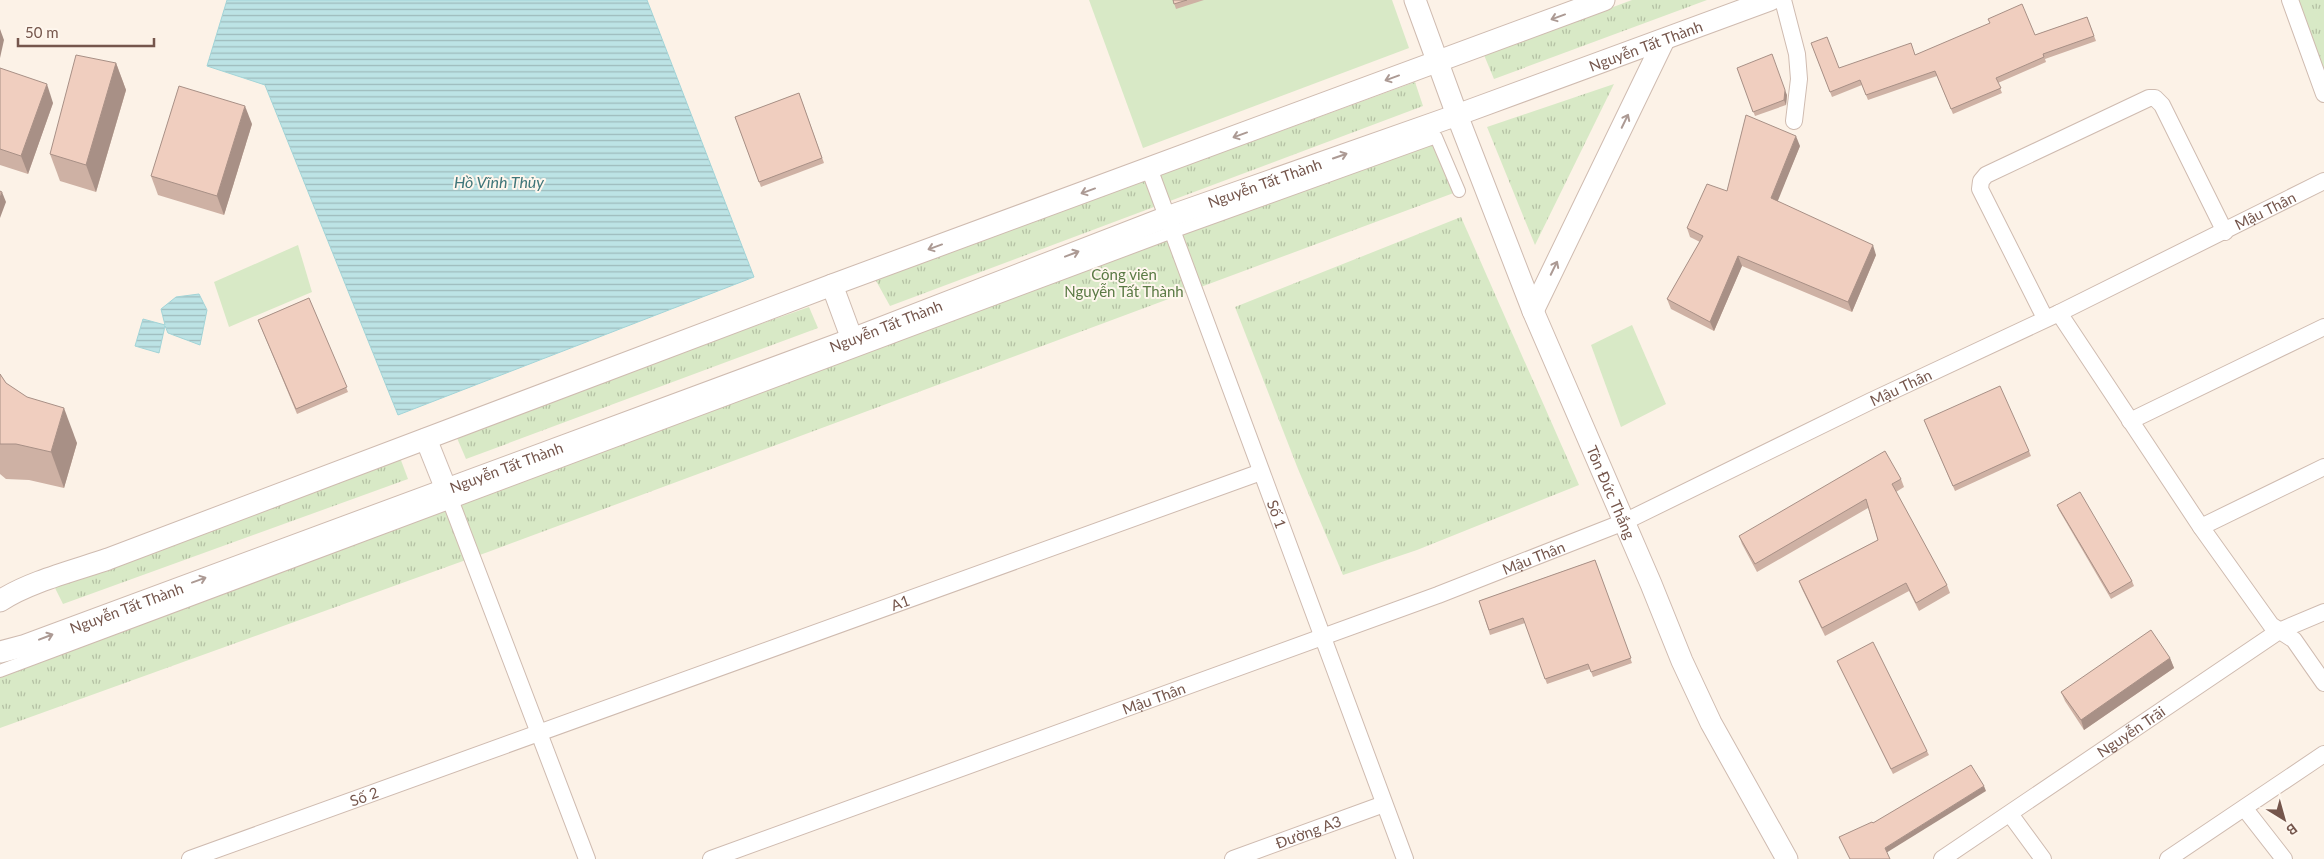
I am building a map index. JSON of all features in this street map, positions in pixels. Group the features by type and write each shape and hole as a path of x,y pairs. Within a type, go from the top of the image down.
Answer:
{"street":[{"path":"1416,0 1438,61"},
{"path":"0,601 8,595 108,559 832,285 1604,0"},
{"name":"Nguyễn Tất Thành","path":"0,652 23,646 448,495 852,339 1169,225 1457,115 1770,0"},
{"path":"1782,0 1797,54 1799,79 1794,121"},
{"path":"2290,0 2324,94"},
{"path":"1533,311 1664,40"},
{"name":"Tôn Đức Thắng","path":"1438,61 1533,311 1682,661 1711,724 1787,859"},
{"path":"2225,232 2162,105 2155,98 2149,98 1986,175 1981,181 1980,189 2052,316 2130,420 2201,527 2270,624 2294,640 2324,683"},
{"path":"0,671 448,495 1169,225 1436,138 1459,191"},
{"name":"Số 1","path":"1148,168 1405,859"},
{"name":"Mậu Thân","path":"711,859 1438,595 1624,522 2225,232 2324,181"},
{"path":"832,285 852,339"},
{"path":"2130,420 2324,327"},
{"path":"426,439 587,859"},
{"path":"2201,527 2324,467"},
{"name":"A1","path":"539,734 1261,472"},
{"name":"Nguyễn Trãi","path":"1942,859 2279,631 2324,612"},
{"name":"Số 2","path":"190,859 539,734"},
{"path":"2168,859 2245,809 2324,754"},
{"name":"Đường A3","path":"1232,859 1384,804"},
{"path":"2245,809 2284,859"},
{"path":"2010,814 2043,859"}],"green space":[{"path":"1089,0 1392,0 1409,48 1143,148"},
{"path":"1632,0 1707,0 1494,79 1484,55"},
{"path":"2288,0 2324,0 2324,90"},
{"path":"1415,82 1423,106 890,306 875,279"},
{"path":"1614,84 1535,245 1487,127"},
{"name":"Công viên Nguyễn Tất Thành","path":"1436,137 1459,191 488,552 0,728 0,671"},
{"path":"1461,217 1579,485 1417,550 1343,575 1298,469 1235,307"},
{"path":"298,245 312,292 229,327 214,282"},
{"path":"809,307 818,328 466,459 454,431"},
{"path":"1632,325 1666,404 1621,427 1591,345"},
{"path":"399,455 408,479 63,604 52,582"}],"water":[{"name":"Hồ Vĩnh Thủy","path":"227,0 647,0 754,277 398,415 265,85 207,66"},
{"path":"199,294 207,310 200,345 168,333 165,326 159,353 135,346 143,319 165,325 161,309 176,297"}],"building":[{"path":"1173,0 1187,0 1174,4"},
{"path":"2022,4 2035,35 2087,17 2094,36 2043,54 2044,57 1996,78 2001,88 1951,109 1935,71 1866,95 1860,80 1830,92 1811,43 1827,37 1839,68 1911,43 1915,55 1990,23 1988,19"},
{"path":"1772,54 1785,90 1784,100 1753,112 1737,68"},
{"path":"76,55 116,63 86,165 50,154"},
{"path":"0,68 47,84 21,156 0,149"},
{"path":"179,86 245,106 217,196 151,176"},
{"path":"799,93 822,158 759,182 735,117"},
{"path":"1746,115 1796,136 1771,198 1873,245 1848,302 1738,256 1710,322 1667,299 1703,236 1687,228 1707,184 1727,191"},
{"path":"309,298 347,387 296,409 258,320"},
{"path":"0,374 6,383 27,397 64,408 51,452 16,444 0,444"},
{"path":"2000,386 2029,451 1953,486 1924,420"},
{"path":"1885,451 1901,479 1892,484 1947,585 1916,603 1906,583 1822,628 1799,581 1878,540 1866,499 1755,564 1739,536"},
{"path":"2080,492 2132,581 2110,594 2057,505"},
{"path":"1595,560 1631,658 1591,672 1588,664 1545,679 1523,618 1489,630 1479,601"},
{"path":"2151,630 2170,658 2081,720 2061,692"},
{"path":"1873,642 1927,751 1891,769 1837,661"},
{"path":"1971,765 1984,786 1885,848 1890,859 1850,859 1839,837 1873,823"}]}
